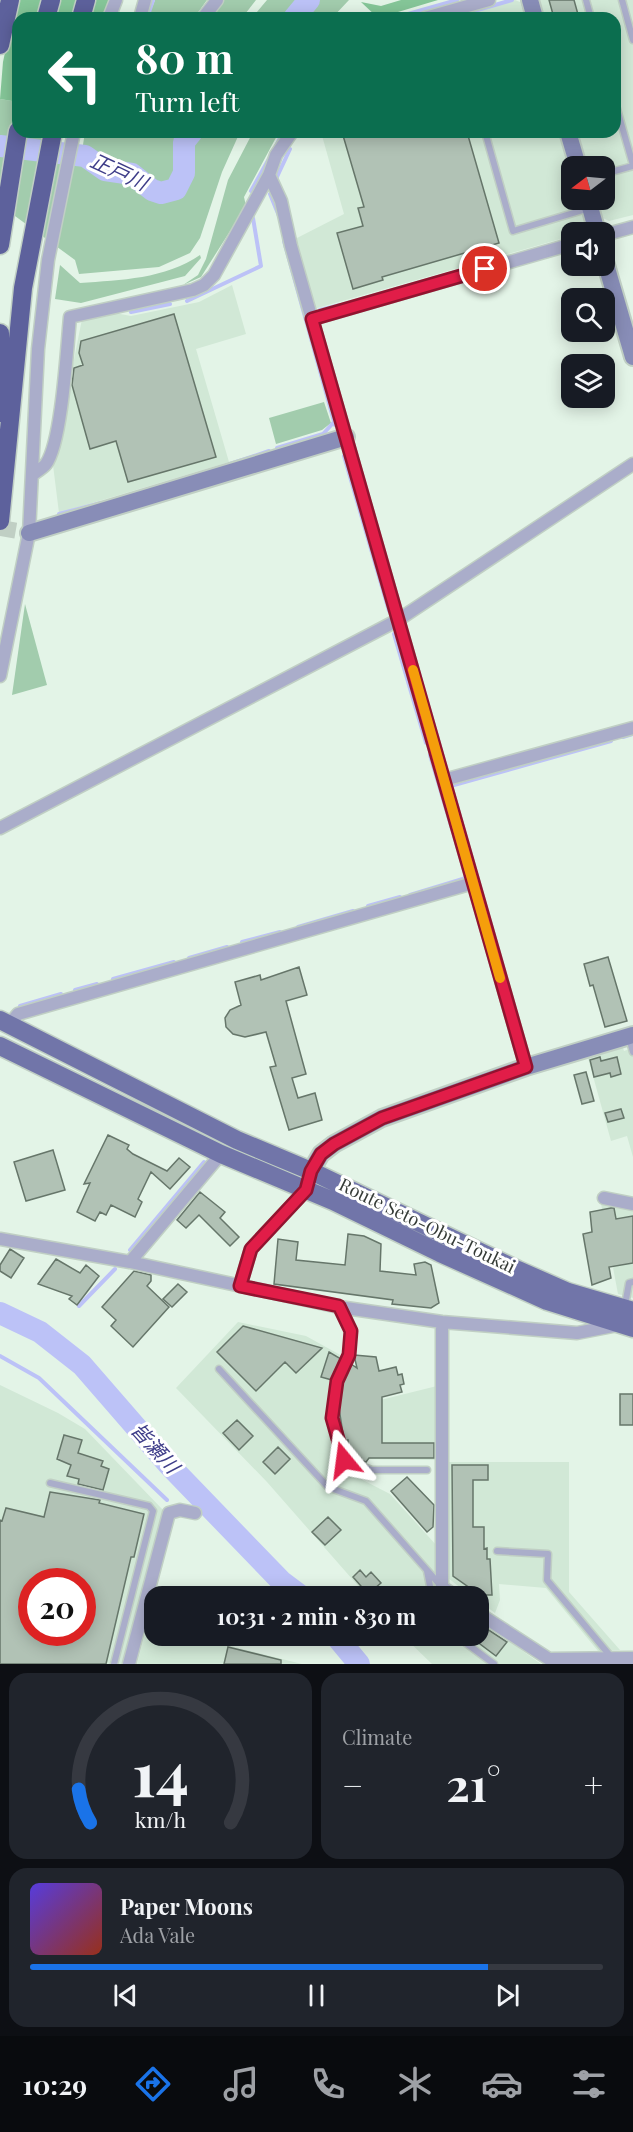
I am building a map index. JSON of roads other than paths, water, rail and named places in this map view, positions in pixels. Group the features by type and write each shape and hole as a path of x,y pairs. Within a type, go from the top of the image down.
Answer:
{"highway":[{"path":"0,45 10,0"},
{"path":"0,245 17,138"},
{"path":"0,520 30,244 52,138"},
{"path":"0,333 3,493"}],"main road":[{"name":"Route Seto-Obu-Toukai","path":"5,1023 237,1140 311,1171 518,1270 627,1318"},
{"name":"Route Seto-Obu-Toukai","path":"0,1046 221,1154 306,1190 547,1301 627,1318"}],"street":[{"path":"208,12 217,0"},
{"path":"446,12 489,0"},
{"path":"0,676 29,533 38,349 48,260 73,138"},
{"path":"32,476 46,464 53,446 65,381 70,317 193,290 204,285 214,275 269,175 276,155 288,138"},
{"path":"570,138 575,156"},
{"path":"269,175 281,201 312,319 526,1067"},
{"path":"615,232 633,227"},
{"path":"312,319 561,247"},
{"path":"609,276 633,357"},
{"path":"29,533 346,437"},
{"path":"0,828 398,620 633,464"},
{"path":"444,780 633,728"},
{"path":"5,1023 18,1014 473,883"},
{"path":"240,1286 251,1249 306,1190 311,1171 328,1149 367,1125 526,1067 632,1041"},
{"path":"130,1262 221,1154"},
{"path":"604,1198 633,1204"},
{"path":"0,1239 130,1262 339,1306 442,1322 578,1333 627,1318"},
{"path":"442,1322 442,1586"},
{"path":"129,1664 169,1513 180,1510 195,1513"},
{"path":"489,1620 549,1659 633,1658"}],"lane":[{"path":"622,0 633,40"},
{"path":"615,171 633,165 621,123"},
{"path":"487,138 513,231 572,210"},
{"path":"627,1318 629,1283 633,1282"},
{"path":"339,1306 351,1331 349,1355 337,1381 332,1418 344,1460 372,1470 428,1470"},
{"path":"219,1369 328,1487 366,1501 441,1586"},
{"path":"50,1483 148,1506 153,1511 114,1664"},
{"path":"497,1551 548,1554 547,1580 613,1658"},
{"path":"427,1570 430,1586"},
{"path":"470,1646 494,1664"}],"waterway":[{"path":"149,12 153,0"},
{"name":"正戸川","path":"299,12 309,0"},
{"path":"415,12 457,0"},
{"path":"471,12 512,0"},
{"name":"正戸川","path":"0,146 85,156 105,170 132,174 152,190 161,193 176,189 184,173 184,142 187,138"},
{"path":"276,146 280,138"},
{"path":"276,179 290,149"},
{"path":"251,191 271,155"},
{"path":"270,194 279,216"},
{"path":"187,301 261,266 253,218"},
{"path":"284,241 335,425"},
{"path":"131,312 170,304"},
{"path":"320,310 340,305"},
{"path":"277,448 323,434 334,422"},
{"path":"230,464 269,451"},
{"path":"344,456 389,611"},
{"path":"59,514 101,503"},
{"path":"394,634 426,743"},
{"path":"623,737 633,734"},
{"path":"454,785 611,741"},
{"path":"430,755 452,829"},
{"path":"410,895 466,878 465,876"},
{"path":"368,906 400,897"},
{"path":"298,927 353,911"},
{"path":"242,942 280,932"},
{"path":"189,958 227,947"},
{"path":"113,979 174,962"},
{"path":"75,990 97,984"},
{"path":"20,1006 61,994"},
{"path":"130,1250 204,1162"},
{"path":"79,1306 115,1269"},
{"name":"皆瀬川","path":"0,1313 40,1332 82,1365 168,1464 288,1586"},
{"path":"0,1356 39,1378 167,1500"},
{"name":"皆瀬川","path":"344,1646 359,1664"}],"tunnel":[{"path":"0,528 29,533"}]}
